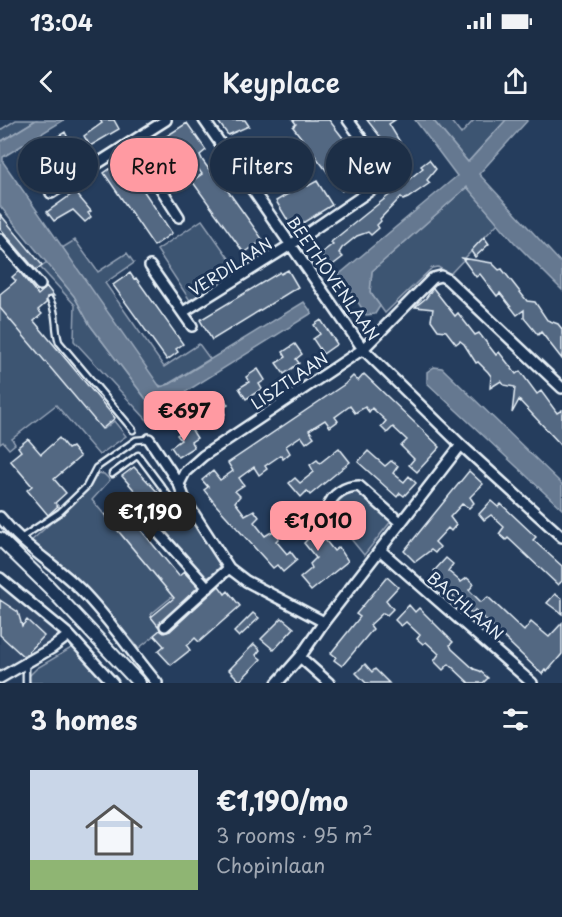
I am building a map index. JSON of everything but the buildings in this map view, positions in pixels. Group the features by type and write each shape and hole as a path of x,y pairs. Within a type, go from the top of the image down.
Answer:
{"main road":[{"path":"1,542 49,587 139,683"}],"street":[{"path":"139,138 166,120"},
{"name":"BEETHOVENLAAN","path":"204,120 363,349 461,445 562,537"},
{"name":"VERDILAAN","path":"183,312 292,244 390,177 348,120"},
{"path":"162,192 179,218"},
{"path":"0,239 42,288"},
{"name":"VERDILAAN","path":"150,266 192,326"},
{"name":"LISZTLAAN","path":"179,484 185,472 203,456 363,349 433,278 441,276 447,279 562,388"},
{"path":"149,439 229,568 246,581 324,622"},
{"path":"277,683 300,657 324,622 461,445"},
{"path":"342,522 328,508 329,503 333,497 350,486 359,486 401,523"},
{"path":"185,500 155,525 155,529 208,588"},
{"path":"0,517 19,540 78,588 111,622 157,683"},
{"name":"BACHLAAN","path":"380,550 532,683"},
{"path":"165,626 229,568"},
{"path":"0,578 69,635 113,683"},
{"path":"0,678 69,635"},
{"path":"300,657 329,683"}],"lane":[{"path":"50,300 56,310 56,332 59,342 133,429"},
{"path":"19,540 60,512 86,487 96,468 136,440 149,439"},
{"path":"112,474 138,455 177,507"},
{"path":"26,663 26,683"}],"shaded area":[{"path":"16,120 36,120 0,142 0,130"},
{"path":"36,120 64,120 34,138 18,138 18,148 3,157 3,162 18,183 18,192 24,192 160,387 170,384 304,302 312,313 155,411 90,325 74,296 0,206 0,142"},
{"path":"415,120 433,120 468,162 506,120 528,120 479,174 562,264 562,290 514,242 467,187 372,271 370,292 380,306 375,314 366,315 354,296 341,288 336,277 457,176"},
{"path":"433,120 450,120 461,134 474,120 506,120 468,162"},
{"path":"467,187 498,223 450,274 438,267 432,268 385,313 370,292 372,271"},
{"path":"202,220 238,271 191,302 157,250"},
{"path":"75,240 98,272 127,253 134,263 105,283 164,367 199,344 210,359 163,387 155,383 62,248"},
{"path":"47,262 74,296 90,325 155,411 148,421 74,341 75,305 40,267"},
{"path":"0,305 104,429 114,421 126,436 99,455 56,405 12,439 15,444 9,449 3,442 0,444"},
{"path":"434,367 442,368 562,484 562,509 427,383 427,372"},
{"path":"98,473 104,474 110,480 92,500 173,596 151,614 163,629 139,648 93,596 29,543 91,486"},
{"path":"351,489 357,490 392,520 364,555 342,528 351,521 337,503"},
{"path":"185,506 222,565 209,577 205,577 161,526"},
{"path":"0,584 62,635 46,647 0,671"},
{"path":"73,647 109,683 30,683 29,676 37,668"}]}
